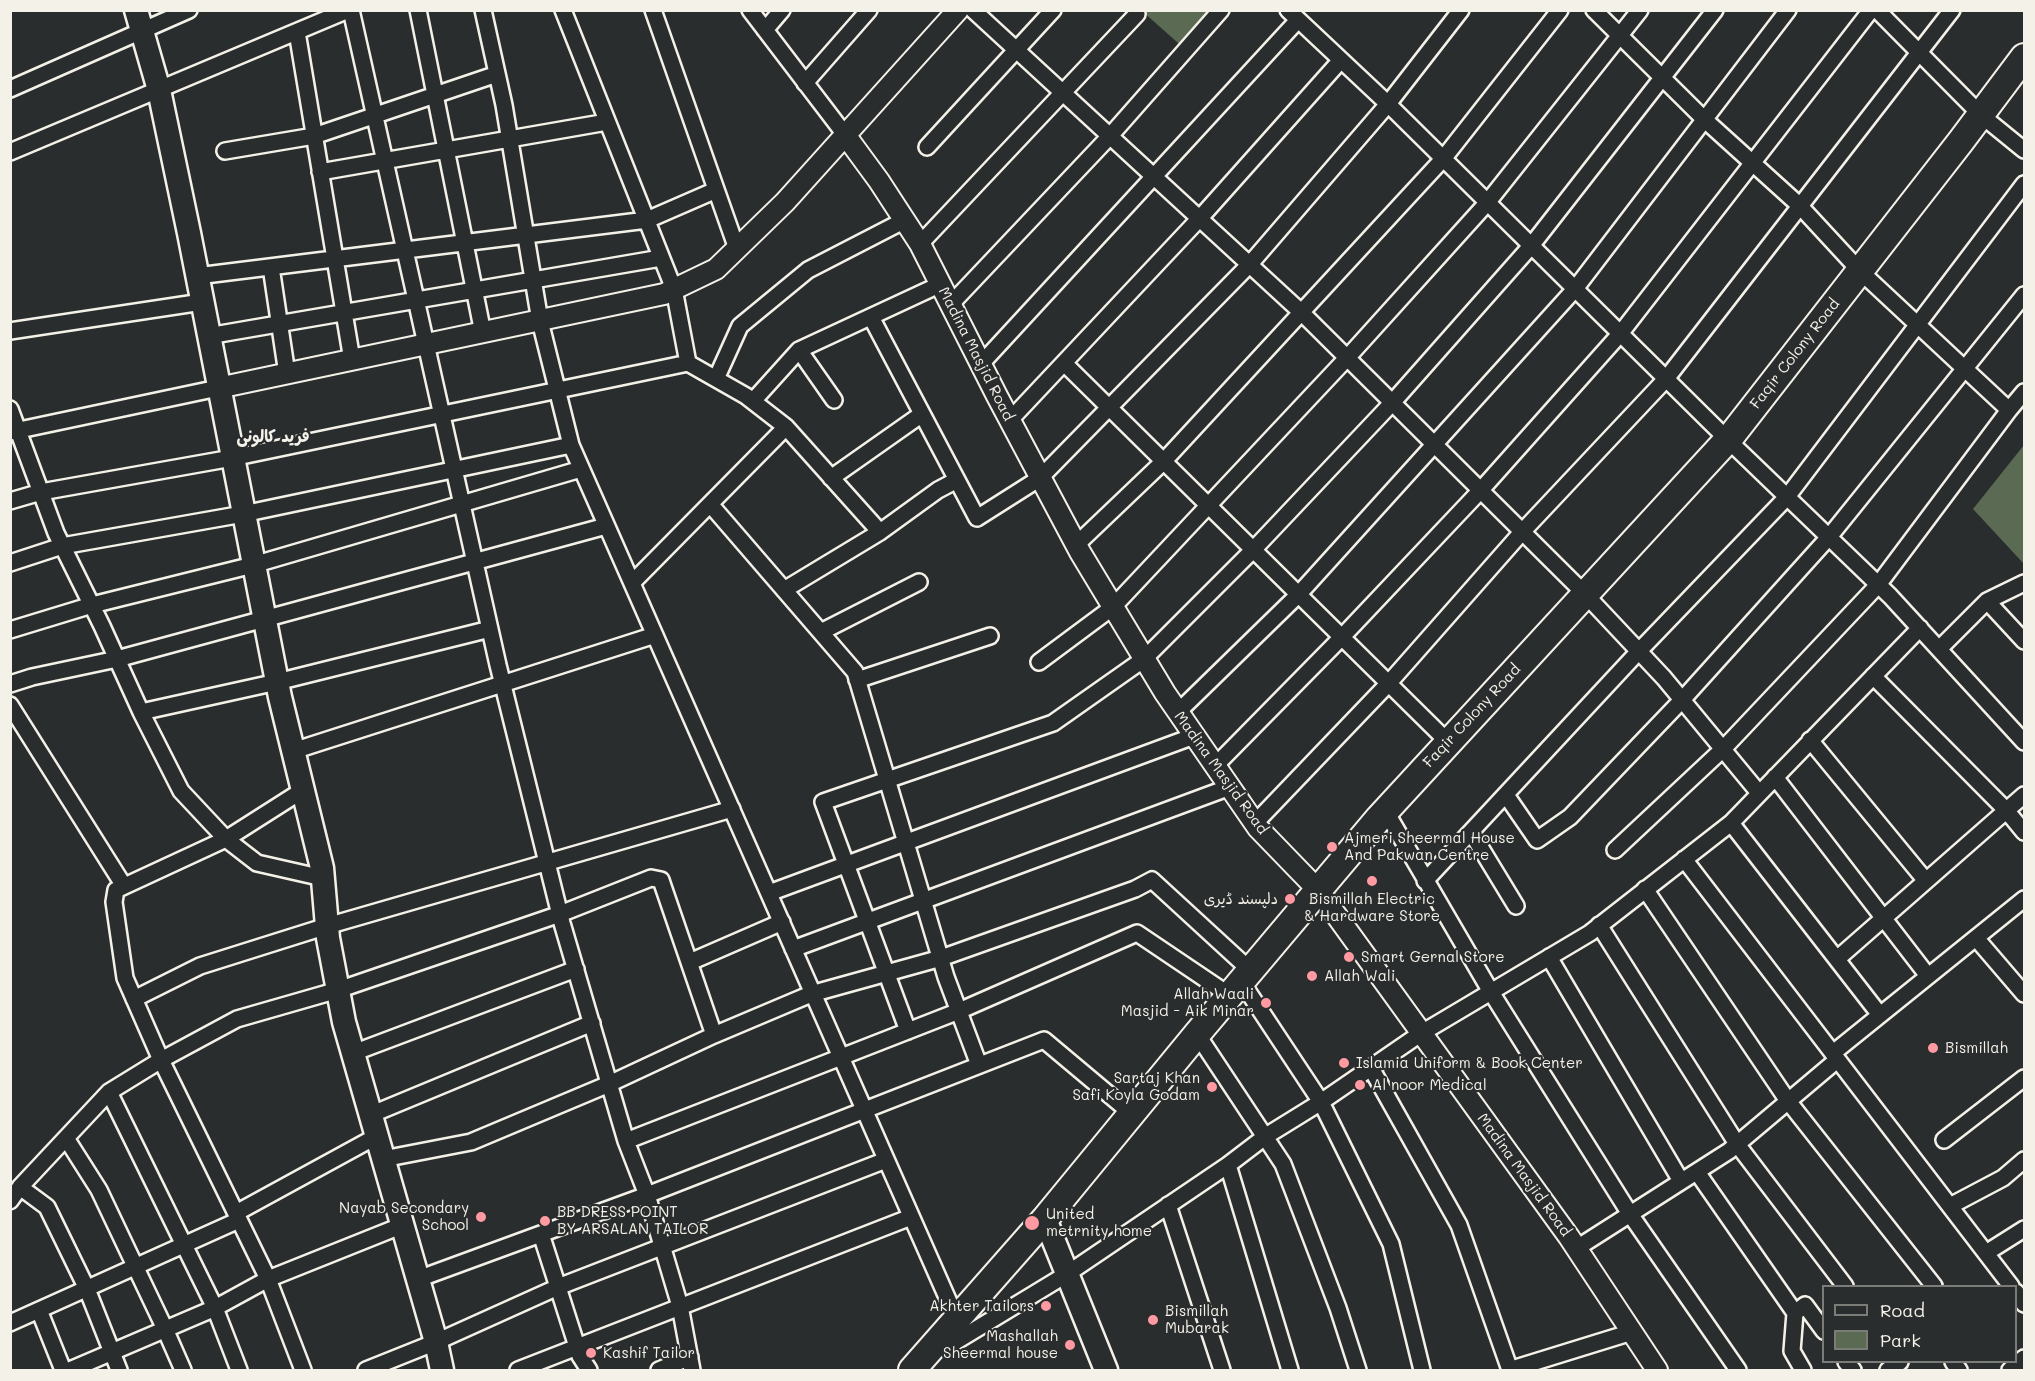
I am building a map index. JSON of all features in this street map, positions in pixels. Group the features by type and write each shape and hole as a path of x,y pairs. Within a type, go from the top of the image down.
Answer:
{"main road":[{"path":"139,21 159,90 277,682 323,878 327,926 344,1022 436,1342 442,1371"},
{"name":"Faqir Colony Road","path":"912,1371 1045,1219 1385,810 1728,440 2025,57"},
{"path":"1045,1219 1106,1371"}],"street":[{"path":"10,89 139,21 189,10"},
{"path":"10,152 350,10 428,345 490,629 560,914 626,1142 647,1195 680,1306 691,1364 659,1371"},
{"path":"418,10 483,333"},
{"path":"483,10 510,139 540,321 570,445 957,1320"},
{"path":"563,10 674,289 688,363"},
{"path":"653,10 736,249"},
{"path":"750,10 846,136"},
{"path":"765,30 782,10"},
{"path":"805,82 869,10"},
{"path":"15,431 664,294 716,268 785,202 958,10"},
{"path":"973,10 1301,312 1585,594 1682,700 1759,793"},
{"path":"927,147 1053,10"},
{"path":"951,304 1110,136 1221,10"},
{"path":"871,317 977,518 1040,478 1250,264 1388,104 1461,10"},
{"path":"1076,545 1163,462 1443,159 1560,10"},
{"path":"1594,10 1705,120 1799,205 1860,271 2009,410"},
{"path":"1040,662 1113,607 1206,505 1347,358 1487,202 1622,36 1640,10"},
{"path":"908,1031 823,802 1053,723 1144,659 1253,550 1392,403 1531,246 1715,10"},
{"path":"1178,712 1298,595 1575,289 1788,10"},
{"path":"1215,766 1341,638 1480,491 1620,334 1871,10"},
{"path":"1877,10 1981,115 2025,150"},
{"path":"1255,824 1388,684 1522,532 1665,379 1952,10"},
{"path":"920,243 1137,14"},
{"path":"981,364 1155,177 1293,15 1388,104 1665,379 1878,585 2025,742"},
{"path":"297,32 352,360"},
{"path":"1010,420 1200,218 1341,60"},
{"path":"225,151 314,136 497,74"},
{"path":"320,172 607,122"},
{"name":"Madina Masjid Road","path":"846,136 920,243 1076,545 1178,712 1255,824 1318,890 1576,1248 1657,1371"},
{"path":"1425,882 1639,651 1787,497 2025,184"},
{"path":"197,276 646,220 716,190"},
{"path":"716,379 740,326 808,270 905,220"},
{"path":"208,336 661,258"},
{"path":"271,267 287,374"},
{"path":"753,401 799,350 941,284"},
{"path":"1506,795 1537,840 1570,817 1682,700 1829,537 2025,295"},
{"path":"10,331 202,302"},
{"path":"799,350 834,400"},
{"path":"10,501 41,492 232,458 688,363 753,401 786,427 880,532"},
{"path":"1064,363 1448,742"},
{"path":"1616,850 1723,749 1878,585 2009,410 2025,392"},
{"path":"10,409 15,431 62,546 141,712 182,791 226,839 257,863 323,878"},
{"path":"831,478 922,414"},
{"path":"632,583 786,427"},
{"path":"10,563 62,546 243,514 570,445"},
{"path":"10,630 92,605 253,565 581,469"},
{"path":"784,590 880,532 938,490 957,480"},
{"path":"710,504 855,672 923,901 979,1065"},
{"path":"10,684 32,677 117,659 606,526"},
{"path":"821,632 919,582"},
{"path":"1939,649 1987,601 2025,583"},
{"path":"1987,601 2025,640"},
{"path":"950,1345 1067,1274 1228,1165 1266,1136 1321,1102 1420,1034 1599,925 1731,823 1920,628"},
{"path":"141,712 277,682 490,629"},
{"path":"293,751 655,635"},
{"path":"857,680 990,636"},
{"path":"1873,676 2025,832"},
{"path":"10,705 124,886"},
{"path":"769,893 1194,736"},
{"path":"1810,740 1926,881"},
{"path":"1775,777 1928,976"},
{"path":"793,949 1230,787"},
{"path":"303,790 226,839 116,890 114,902 125,978 161,1060 268,1280 303,1371"},
{"path":"1837,959 2025,795"},
{"path":"134,999 200,966 327,926 732,809"},
{"path":"1385,810 1491,992 1630,1214 1738,1371"},
{"path":"1731,823 1880,1015"},
{"path":"1471,832 1516,906"},
{"path":"1684,859 2008,1285"},
{"path":"10,1201 20,1187 109,1092 161,1060 237,1019 338,990 560,914 651,878 660,879 714,1035"},
{"path":"383,1159 471,1142 609,1084 714,1035 811,994 941,958 1135,889 1152,880 1240,982 1321,1102 1391,1244 1422,1371"},
{"path":"1645,890 1788,1101 1932,1285"},
{"path":"1576,1248 1697,1172 1737,1144 1788,1101 1880,1015 2025,899"},
{"path":"690,962 782,922"},
{"path":"1599,925 1737,1144 1843,1285"},
{"path":"626,1142 959,1011 1137,933 1240,982"},
{"path":"1976,938 2025,994"},
{"path":"1549,957 1681,1181"},
{"path":"353,1053 576,969"},
{"path":"10,1323 184,1245 237,1217 373,1126 591,1023"},
{"path":"1197,1034 1283,1164 1338,1308 1358,1371"},
{"path":"418,1279 647,1195 1044,1040 1131,1113"},
{"path":"1371,1068 1459,1225 1509,1370 1632,1332"},
{"path":"1944,1140 2025,1078"},
{"path":"109,1092 215,1308 239,1371"},
{"path":"66,1138 99,1190 183,1371"},
{"path":"366,1371 558,1287 886,1160"},
{"path":"1950,1206 2003,1178 2025,1160"},
{"path":"1228,1165 1290,1371"},
{"path":"1697,1172 1795,1313 1792,1351 1803,1371"},
{"path":"20,1187 47,1208 87,1288 119,1371"},
{"path":"1168,1205 1222,1371"},
{"path":"518,1371 911,1216"},
{"path":"70,1371 215,1308 268,1280 403,1225"},
{"path":"1986,1253 2025,1229"},
{"path":"541,1234 578,1347 589,1371"},
{"path":"2011,1285 2025,1277"},
{"path":"1795,1313 1804,1305 1822,1328"},
{"path":"39,1310 63,1371"}],"green space":[{"path":"1142,11 1221,11 1186,50"},
{"path":"2024,445 2024,564 1973,509"}],"place":[{"name":"Ajmeri Sheermal House And Pakwan Centre","path":"1332,847"},
{"name":"Bismillah Electric & Hardware Store","path":"1372,881"},
{"name":"دلپسند ڈیری","path":"1290,899"},
{"name":"Smart Gernal Store","path":"1349,957"},
{"name":"Allah Wali","path":"1312,976"},
{"name":"Allah Waali Masjid - Aik Minar","path":"1266,1003"},
{"name":"Bismillah","path":"1933,1048"},
{"name":"Islamia Uniform & Book Center","path":"1344,1063"},
{"name":"Al noor Medical","path":"1360,1085"},
{"name":"Sartaj Khan Safi Koyla Godam","path":"1212,1087"},
{"name":"Nayab Secondary School","path":"481,1217"},
{"name":"BB DRESS POINT BY ARSALAN TAILOR","path":"545,1221"},
{"name":"United metrnity home","path":"1032,1223"},
{"name":"Akhter Tailors","path":"1046,1306"},
{"name":"Bismillah Mubarak","path":"1153,1320"},
{"name":"Mashallah Sheermal house","path":"1070,1345"},
{"name":"Kashif Tailor","path":"591,1353"}],"district":[{"name":"فرید کالونی","path":"273,437"}]}
